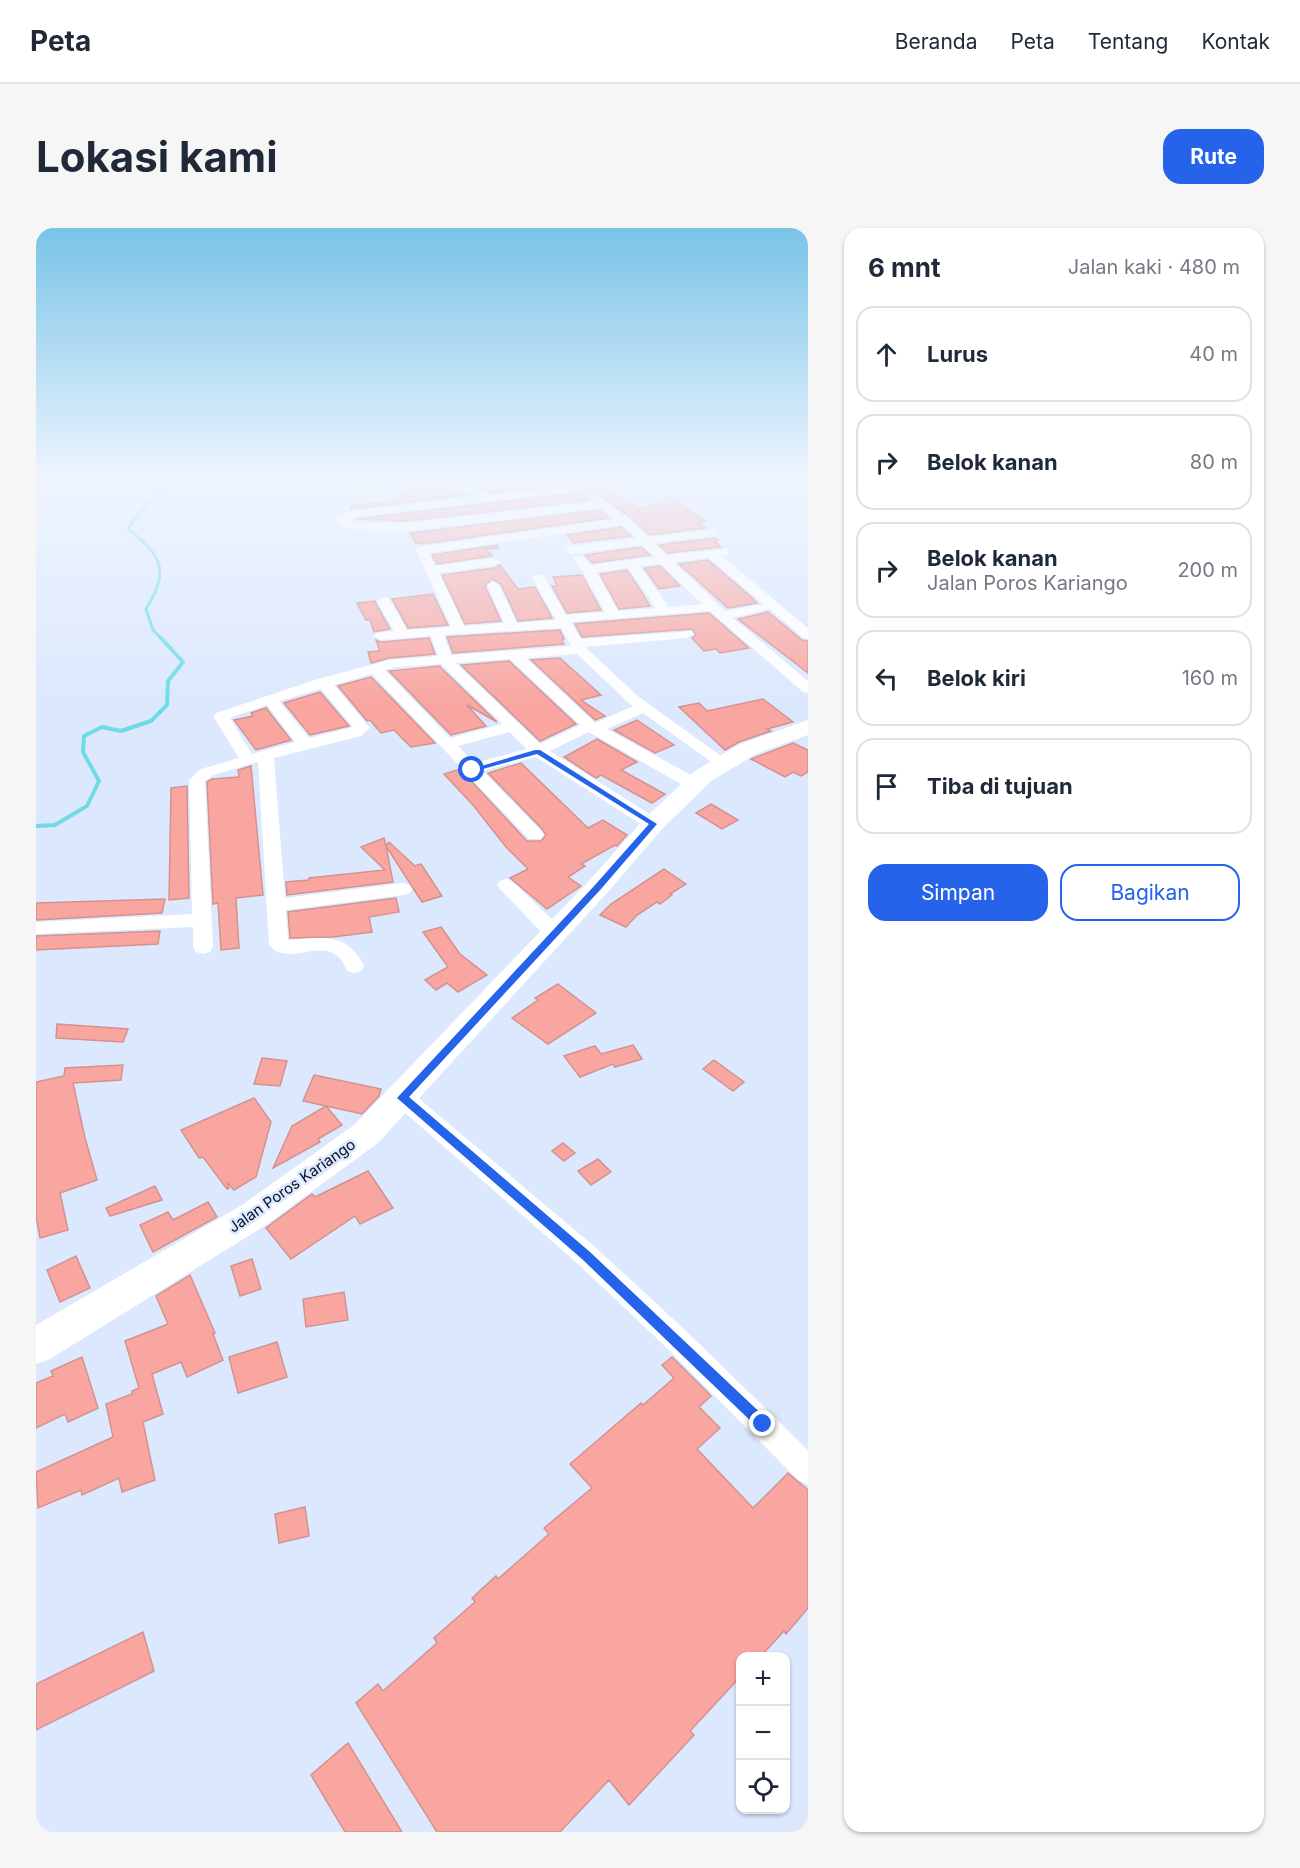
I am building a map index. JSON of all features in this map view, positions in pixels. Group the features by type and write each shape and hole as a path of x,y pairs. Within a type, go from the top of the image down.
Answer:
{"main road":[{"name":"Jalan Poros Kariango","path":"36,1346 284,1195 355,1142 402,1098 555,934 653,824 694,784 723,763 757,745 808,727"}],"street":[{"path":"422,553 459,630"},
{"path":"574,553 588,569 614,615"},
{"path":"658,553 717,612 808,689"},
{"path":"588,569 718,553 808,635"},
{"path":"431,570 494,562"},
{"path":"632,564 665,611"},
{"path":"538,578 579,647 644,707 723,763"},
{"path":"493,585 513,628"},
{"path":"384,601 403,635"},
{"path":"381,636 513,628 665,611 717,612 764,608"},
{"path":"436,631 445,659 538,751 653,824"},
{"path":"248,760 221,716 322,682 402,662 514,655 687,634"},
{"path":"514,655 592,728 694,784"},
{"path":"375,668 535,835"},
{"path":"793,675 808,671"},
{"path":"203,946 197,780 207,772 305,744 355,733 362,728 322,682"},
{"path":"270,699 305,744"},
{"path":"472,770 538,751 644,707"},
{"path":"447,744 513,726"},
{"path":"266,755 281,946 335,946 348,953 354,966"},
{"path":"506,885 555,934"},
{"path":"278,905 403,889"},
{"path":"36,928 202,920"},
{"path":"402,1098 586,1255 676,1339 808,1470"}],"building":[{"path":"489,553 492,556 437,564 432,555"},
{"path":"648,553 650,555 592,563 585,555"},
{"path":"708,560 757,603 728,608 679,564"},
{"path":"500,565 518,589 535,587 552,618 518,621 501,584 492,579 485,586 501,621 465,624 442,575 494,568"},
{"path":"660,566 680,586 659,589 644,568"},
{"path":"627,570 650,606 619,609 600,574"},
{"path":"582,575 601,610 567,613 552,586 557,586 553,577"},
{"path":"433,594 448,625 408,628 392,599"},
{"path":"375,601 390,629 374,632 370,620 366,620 357,603"},
{"path":"768,612 802,640 808,641 808,673 738,619"},
{"path":"709,613 749,648 720,653 716,649 704,651 692,638 696,635 692,629 582,637 575,624"},
{"path":"560,630 564,644 453,653 447,637"},
{"path":"429,638 435,654 389,658 371,663 368,652 380,651 376,640 381,642"},
{"path":"560,658 601,695 581,700 605,716 595,720 531,660"},
{"path":"509,661 576,724 540,741 461,665"},
{"path":"440,666 497,722 467,705 486,726 451,735 389,671"},
{"path":"371,677 435,743 411,747 394,730 381,733 370,720 367,721 338,686"},
{"path":"320,692 349,726 310,735 284,703"},
{"path":"763,699 793,722 767,729 771,731 739,742 725,750 679,707 699,703 707,711"},
{"path":"266,708 291,740 256,750 234,720 253,716 251,713"},
{"path":"637,720 674,745 655,753 614,730"},
{"path":"597,739 637,762 621,770 665,794 652,803 601,775 596,778 564,757"},
{"path":"793,743 808,750 808,772 801,776 793,772 785,777 751,759"},
{"path":"521,763 588,828 603,820 627,835 617,846 581,864 585,866 568,877 581,886 547,909 510,878 528,869 506,847 473,805 444,774 460,769 527,841 541,841 546,835 543,830 488,773"},
{"path":"251,766 263,895 236,898 239,948 221,950 218,903 213,904 207,782 212,779 239,777 238,770"},
{"path":"187,786 189,898 169,900 171,788"},
{"path":"711,804 738,820 722,829 696,813"},
{"path":"384,838 393,882 287,895 286,882 385,870 361,847"},
{"path":"389,842 415,866 421,864 442,896 422,902 386,846"},
{"path":"664,869 686,884 670,894 672,895 660,904 657,902 637,915 626,927 600,915 611,904"},
{"path":"396,898 399,912 369,917 372,932 333,937 290,938 288,912"},
{"path":"165,899 162,913 36,920 36,903"},
{"path":"441,927 460,954 487,975 458,992 447,983 436,990 425,980 448,967 423,932"},
{"path":"160,931 158,944 36,950 36,936"},
{"path":"558,984 596,1013 548,1044 512,1018 538,1000 535,998"},
{"path":"57,1024 128,1029 123,1042 56,1038"},
{"path":"633,1045 642,1059 615,1067 613,1064 580,1077 564,1056 595,1046 601,1054"},
{"path":"262,1058 287,1061 280,1086 254,1084"},
{"path":"714,1060 744,1082 733,1091 703,1069"},
{"path":"123,1065 121,1080 73,1083 97,1180 60,1193 68,1230 40,1238 36,1216 36,1082 64,1076 65,1068"},
{"path":"314,1075 381,1089 379,1096 362,1114 303,1101"},
{"path":"254,1098 271,1122 256,1177 234,1190 227,1182 229,1188 227,1189 203,1157 199,1158 181,1130"},
{"path":"326,1106 342,1125 318,1139 320,1142 273,1168 292,1126"},
{"path":"563,1143 575,1153 564,1161 552,1151"},
{"path":"598,1159 611,1172 591,1185 578,1171"},
{"path":"368,1171 393,1208 360,1224 355,1216 291,1259 266,1228 312,1194 315,1197"},
{"path":"155,1186 162,1200 110,1216 106,1208"},
{"path":"208,1202 217,1217 153,1252 140,1225 168,1212 173,1220"},
{"path":"76,1256 90,1288 60,1302 47,1270"},
{"path":"252,1259 261,1289 240,1296 231,1266"},
{"path":"190,1275 215,1333 213,1334 223,1360 187,1377 181,1362 152,1374 163,1414 143,1422 155,1480 122,1492 119,1478 82,1495 81,1490 38,1508 36,1472 113,1437 106,1404 132,1394 132,1391 139,1388 125,1341 168,1324 156,1296"},
{"path":"344,1292 348,1320 306,1327 303,1299"},
{"path":"277,1342 287,1377 238,1393 229,1357"},
{"path":"82,1357 98,1408 68,1422 65,1414 36,1428 36,1383 53,1376 51,1371"},
{"path":"672,1357 711,1396 699,1407 720,1428 697,1449 753,1508 788,1473 808,1490 808,1608 786,1634 784,1631 765,1652 736,1652 736,1681 690,1731 694,1735 629,1805 609,1780 560,1832 437,1832 356,1703 378,1684 383,1691 437,1643 434,1638 475,1602 472,1598 496,1576 498,1579 549,1534 544,1528 592,1488 570,1464 674,1378 662,1365"},
{"path":"305,1507 309,1536 279,1543 275,1514"},
{"path":"143,1632 154,1671 36,1730 36,1684"},
{"path":"348,1743 402,1832 345,1832 311,1775"}],"waterway":[{"path":"153,553 159,564 160,574 154,595 146,609 153,630 160,637"},
{"path":"36,826 55,825 87,806 99,781 83,752 84,736 102,727 121,731 151,721 167,705 168,681 183,662 160,637"}],"route":[{"path":"472,770 538,751 653,824 598,887 402,1098 586,1255 763,1424"}]}
